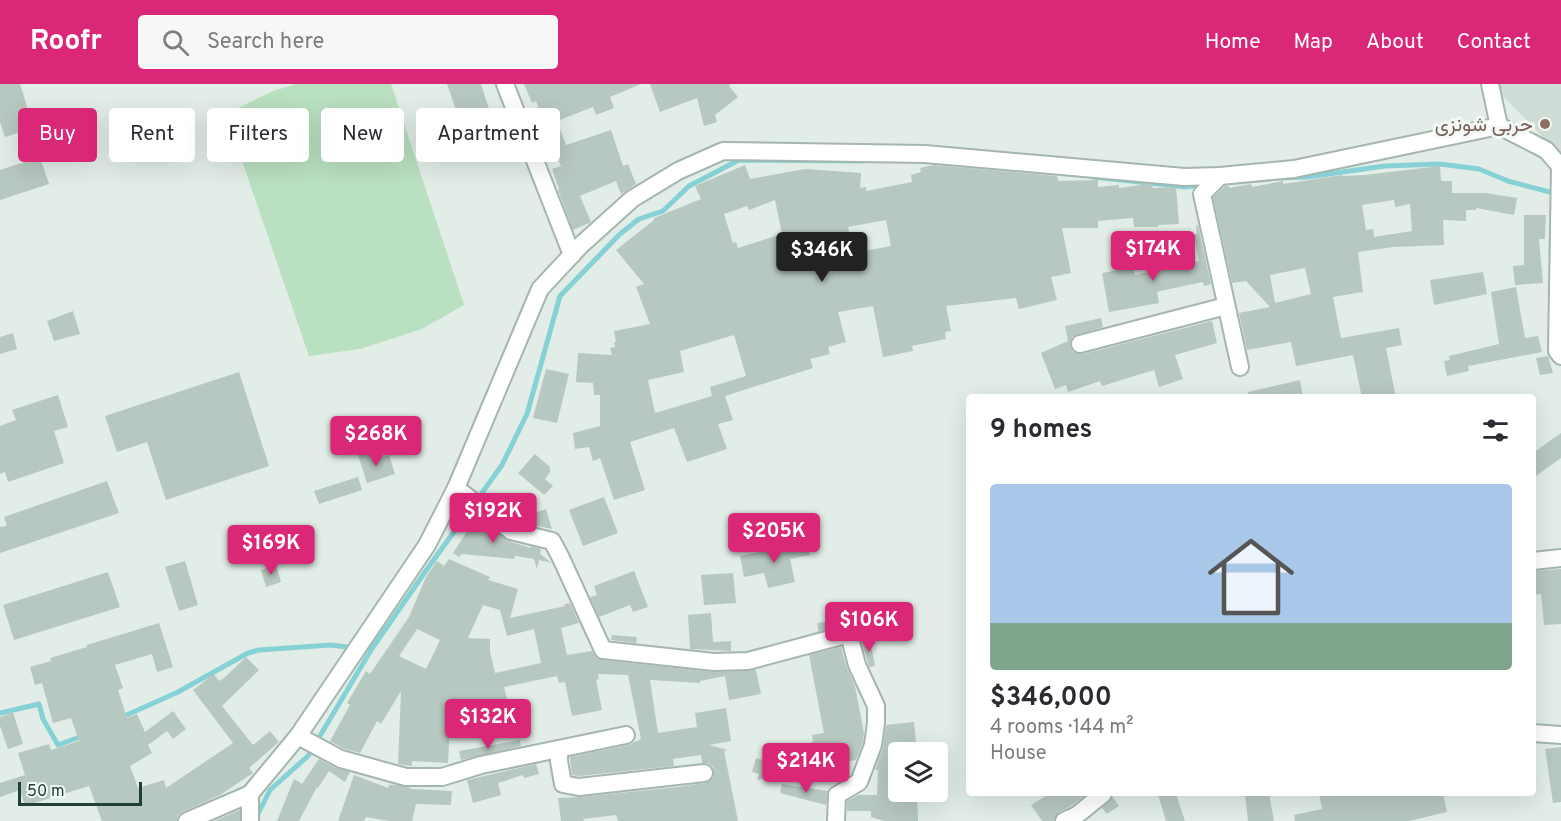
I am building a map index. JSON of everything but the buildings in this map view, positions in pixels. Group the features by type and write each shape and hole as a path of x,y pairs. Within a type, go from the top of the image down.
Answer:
{"street":[{"path":"505,84 572,255"},
{"path":"1490,84 1499,126"},
{"path":"187,821 250,794 298,736 427,545 456,488 540,289 572,255 632,199 678,171 723,151 925,154 1184,177 1220,176 1294,169 1499,126 1546,150 1560,166 1560,353"},
{"path":"1220,176 1202,194 1240,367"},
{"path":"1080,344 1226,306"},
{"path":"456,488 493,519 512,531 552,541 603,650 714,662 748,661 849,634 857,665 876,706 876,723 873,745 859,782 837,795 836,821"},
{"path":"1536,561 1561,558"},
{"path":"1536,733 1561,735"},
{"path":"298,736 341,759 406,777 442,777 481,765 626,735"},
{"path":"559,748 562,784 579,787 704,773"},
{"path":"250,794 250,821"},
{"path":"1064,821 1077,815 1101,796"}],"shaded area":[{"name":"حربی شونزی","path":"1497,84 1561,84 1561,156 1499,92"}],"green space":[{"path":"296,84 391,84 399,108 321,108 321,162 404,162 404,123 464,305 422,329 360,349 309,356 242,162 309,162 309,108 238,108 273,91"}],"waterway":[{"path":"255,820 270,790 308,756 371,650 502,465 527,414 560,296 620,234 639,219 663,211 689,186 739,160 863,161"},
{"path":"1278,178 1307,177 1385,166 1440,164 1479,169 1508,181 1557,194"},
{"path":"1093,177 1186,187 1206,184"},
{"path":"120,718 178,692 248,653 259,650 331,645 355,648"},
{"path":"0,713 39,704 43,719 58,745 85,735"}],"place":[{"name":"حربی شونزی","path":"1545,124"}]}
